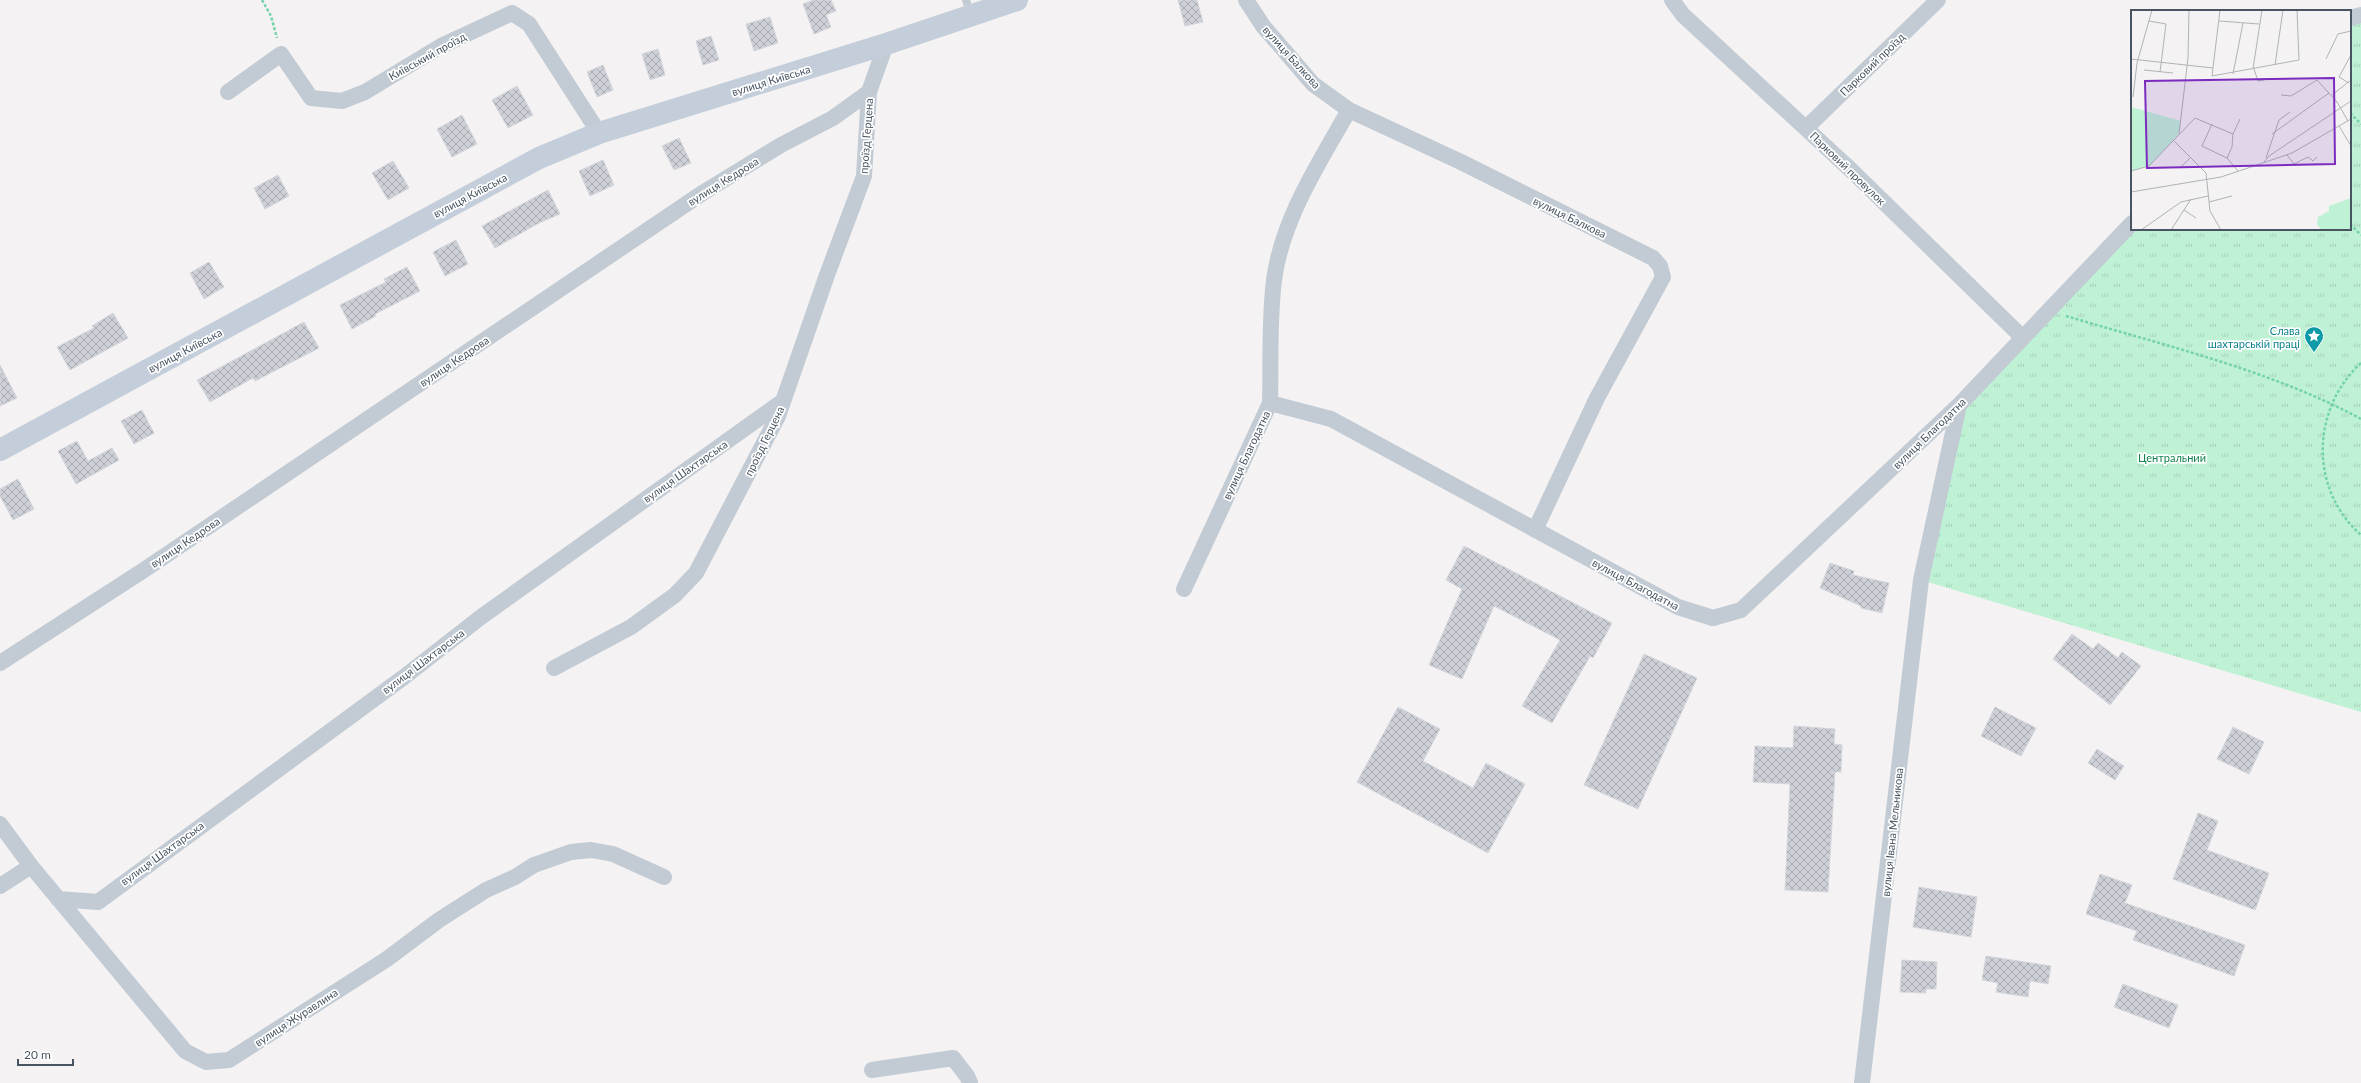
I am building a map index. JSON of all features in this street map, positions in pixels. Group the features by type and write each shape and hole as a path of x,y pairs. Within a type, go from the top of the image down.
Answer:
{"main road":[{"name":"вулиця Київська","path":"0,450 538,158 599,133 886,44 968,8 1017,0"}],"street":[{"name":"вулиця Балкова","path":"1246,0 1263,26 1313,84 1349,110 1461,162 1653,258 1660,266 1662,277 1597,398 1535,530"},
{"name":"Парковий провулок","path":"1672,0 1683,14 1806,128 2023,338"},
{"name":"Парковий проїзд","path":"1806,128 1938,0"},
{"name":"Київський проїзд","path":"281,54 311,98 342,102 364,92 441,46 512,13 529,24 599,133"},
{"path":"2351,18 2361,15"},
{"path":"869,92 886,44"},
{"path":"228,92 281,54"},
{"name":"проїзд Герцена","path":"554,668 631,627 675,595 696,573 778,416 864,176 869,92"},
{"name":"вулиця Кедрова","path":"0,663 144,570 697,196 781,145 833,118 869,92"},
{"path":"1270,402 1274,280 1285,236 1308,182 1349,110"},
{"name":"вулиця Благодатна","path":"1184,589 1270,402 1330,419 1678,607 1713,618 1741,610 1959,405 2131,224"},
{"name":"вулиця Шахтарська","path":"58,899 98,902 404,677 481,617 783,401"},
{"name":"вулиця Івана Мельникова","path":"1862,1083 1921,580 1959,405"},
{"name":"вулиця Журавлина","path":"0,824 31,866 185,1051 206,1062 229,1060 387,959 439,920 486,890 515,877 534,865 571,852 591,850 613,854 664,877"},
{"path":"0,886 31,866"},
{"path":"872,1070 953,1058 967,1076 970,1083"}],"path":[{"path":"262,0 271,16 281,54"},
{"path":"2351,114 2361,124"},
{"path":"2351,225 2361,235"},
{"path":"2049,310 2243,370 2332,403 2361,419"},
{"path":"2361,363 2341,386 2332,403 2322,440 2326,478 2342,514 2361,535"}],"green space":[{"name":"Центральний","path":"2361,15 2361,712 1921,580 1959,405 2131,230 2351,230 2351,18"}],"building":[{"path":"813,0 831,0 836,11 826,15 831,27 814,34 803,4"},
{"path":"1178,0 1197,0 1203,22 1185,26"},
{"path":"770,17 778,43 754,51 746,24"},
{"path":"711,36 719,60 703,65 696,41"},
{"path":"658,49 665,75 650,80 642,54"},
{"path":"603,65 613,90 597,97 587,72"},
{"path":"517,86 533,115 508,128 492,100"},
{"path":"462,115 477,144 452,157 437,129"},
{"path":"679,138 691,163 674,170 662,146"},
{"path":"603,160 614,185 590,196 579,171"},
{"path":"393,161 409,188 388,200 372,173"},
{"path":"278,175 289,196 265,209 254,188"},
{"path":"548,190 560,214 539,223 495,248 482,226"},
{"path":"456,240 468,264 445,276 433,252"},
{"path":"209,262 224,287 204,299 190,273"},
{"path":"407,267 420,291 375,314 376,316 352,329 340,305 386,282 384,279"},
{"path":"113,313 128,338 70,370 57,347 94,328 92,326"},
{"path":"304,322 319,348 255,381 253,378 210,402 197,380"},
{"path":"0,365 17,398 0,406"},
{"path":"142,410 154,433 134,444 121,421"},
{"path":"77,441 88,461 112,448 119,460 76,484 58,451"},
{"path":"18,479 34,509 13,520 0,496 0,489"},
{"path":"1464,546 1612,623 1593,658 1590,656 1552,723 1522,706 1560,640 1494,606 1462,679 1429,665 1462,589 1446,580"},
{"path":"1830,563 1854,571 1853,575 1889,583 1882,613 1861,608 1861,606 1820,588"},
{"path":"2072,634 2093,649 2098,643 2118,658 2122,652 2141,666 2110,705 2053,659"},
{"path":"1644,654 1697,678 1638,809 1584,785"},
{"path":"1398,707 1440,729 1423,761 1473,788 1486,763 1525,784 1488,853 1357,782"},
{"path":"1995,707 2036,728 2021,756 1981,736"},
{"path":"1794,726 1835,729 1834,744 1842,745 1841,772 1835,772 1828,892 1785,890 1790,784 1753,782 1755,746 1793,748"},
{"path":"2233,727 2264,742 2249,774 2217,759"},
{"path":"2097,749 2124,766 2115,780 2088,763"},
{"path":"2198,813 2218,821 2207,850 2269,873 2255,910 2173,879"},
{"path":"2100,874 2132,885 2125,903 2245,945 2234,976 2133,940 2137,931 2086,914"},
{"path":"1919,887 1977,897 1971,937 1913,927"},
{"path":"1986,956 2051,966 2048,984 2030,981 2028,997 1996,992 1998,983 1982,980"},
{"path":"1902,960 1937,962 1936,989 1926,989 1926,993 1900,992"},
{"path":"2123,984 2178,1005 2169,1028 2114,1007"}],"place":[{"name":"Слава шахтарській праці","path":"2314,353"}]}
